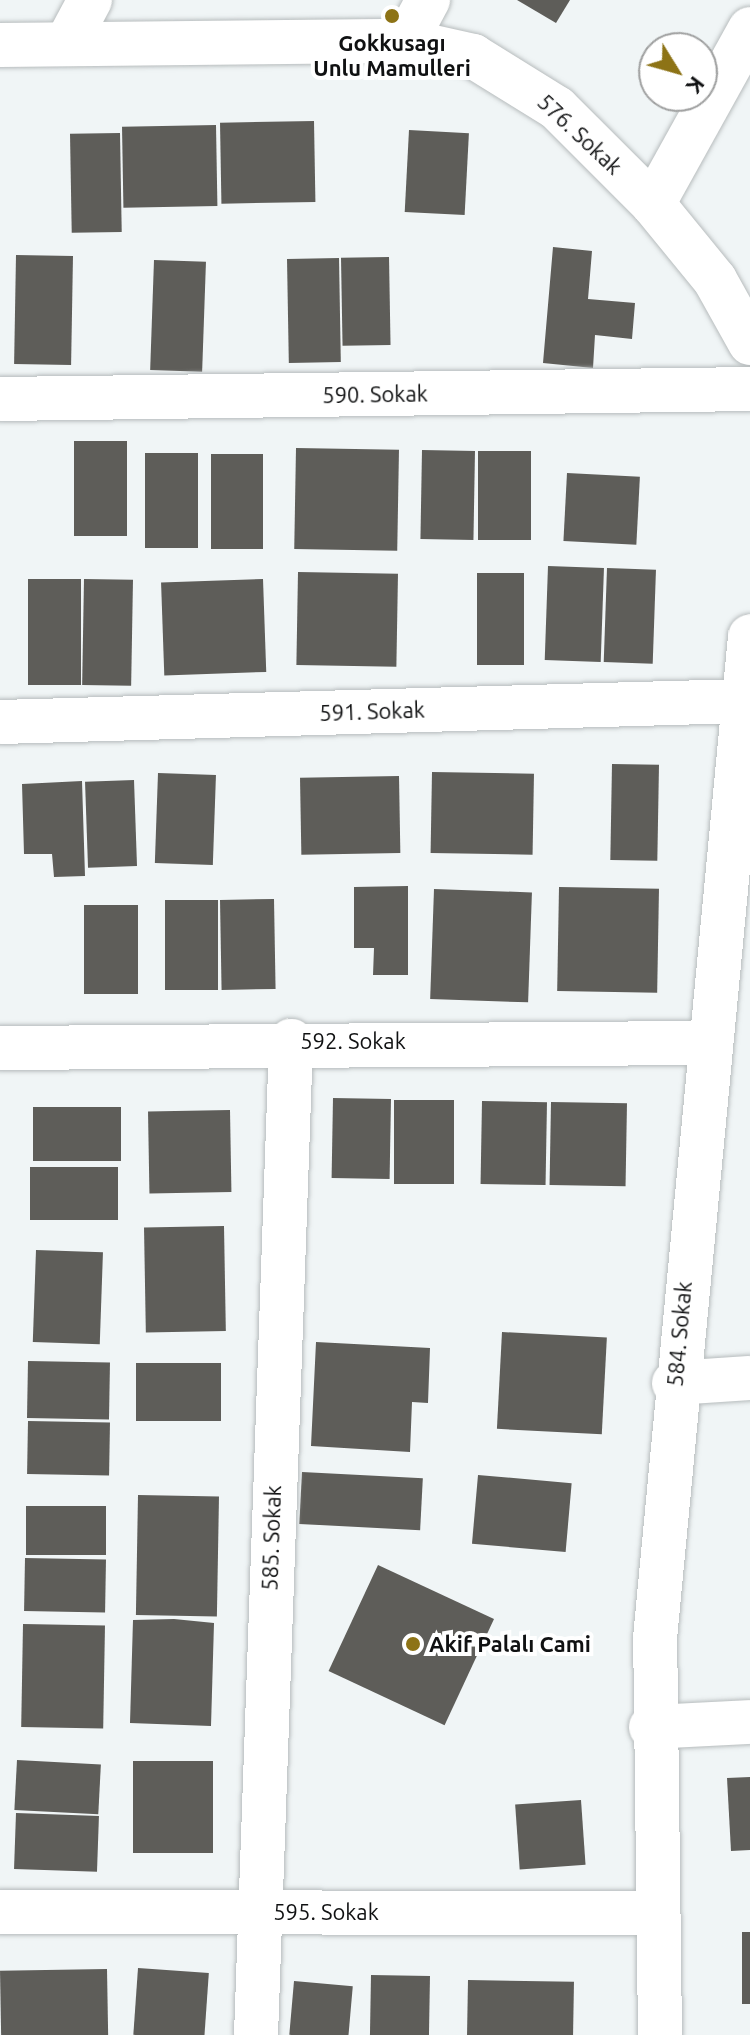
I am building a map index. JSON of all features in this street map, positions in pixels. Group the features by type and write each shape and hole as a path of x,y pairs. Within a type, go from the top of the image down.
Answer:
{"street":[{"path":"67,43 90,0"},
{"path":"406,41 428,0"},
{"path":"653,204 750,29"},
{"name":"576. Sokak","path":"0,45 406,41 473,56 510,75 557,108 653,204 715,280 750,343"},
{"name":"590. Sokak","path":"0,399 750,389"},
{"name":"584. Sokak","path":"660,2035 653,1913 651,1727 674,1383 706,1043 750,636"},
{"name":"591. Sokak","path":"0,722 744,701"},
{"name":"592. Sokak","path":"0,1048 291,1041 706,1043"},
{"name":"585. Sokak","path":"256,2035 256,1911 291,1041"},
{"path":"674,1383 750,1378"},
{"path":"651,1727 750,1722"},
{"name":"595. Sokak","path":"0,1912 653,1913"}],"building":[{"path":"517,0 570,0 556,23"},
{"path":"314,121 315,202 221,204 220,123"},
{"path":"216,125 217,206 123,208 122,127"},
{"path":"409,130 469,133 465,215 405,212"},
{"path":"120,133 122,232 72,233 70,134"},
{"path":"553,247 592,251 588,299 635,303 632,339 595,335 593,368 543,363"},
{"path":"16,255 73,256 71,365 14,364"},
{"path":"389,257 391,345 343,346 341,258"},
{"path":"339,258 341,362 289,363 287,259"},
{"path":"154,260 206,262 202,372 150,370"},
{"path":"74,441 127,441 127,536 74,536"},
{"path":"296,448 399,450 397,551 294,549"},
{"path":"422,450 475,451 473,540 420,539"},
{"path":"478,451 531,451 531,540 478,540"},
{"path":"145,453 198,453 198,548 145,548"},
{"path":"211,454 263,454 263,549 211,549"},
{"path":"567,473 640,477 636,545 563,541"},
{"path":"548,566 604,568 601,662 545,660"},
{"path":"607,568 656,570 653,664 604,662"},
{"path":"298,572 398,574 396,667 296,665"},
{"path":"477,573 524,573 524,665 477,665"},
{"path":"28,579 81,579 81,685 28,685"},
{"path":"84,579 133,580 131,686 82,685"},
{"path":"263,579 266,672 164,676 161,583"},
{"path":"612,764 659,765 657,861 610,860"},
{"path":"432,772 534,774 533,855 431,853"},
{"path":"158,773 216,775 213,865 155,863"},
{"path":"399,776 400,853 301,855 300,778"},
{"path":"134,780 137,866 88,868 85,782"},
{"path":"82,781 85,876 54,877 52,854 24,854 22,784"},
{"path":"408,886 408,975 373,975 374,948 354,948 354,887"},
{"path":"559,887 659,889 657,993 557,991"},
{"path":"434,889 532,892 528,1002 430,999"},
{"path":"274,899 276,989 222,990 220,900"},
{"path":"165,900 218,900 218,990 165,990"},
{"path":"84,905 138,905 138,994 84,994"},
{"path":"333,1098 391,1099 390,1179 332,1178"},
{"path":"394,1100 454,1100 454,1184 394,1184"},
{"path":"482,1101 547,1102 546,1185 481,1184"},
{"path":"551,1102 627,1103 626,1186 550,1185"},
{"path":"33,1107 121,1107 121,1161 33,1161"},
{"path":"230,1110 231,1192 149,1193 148,1111"},
{"path":"30,1167 118,1167 118,1220 30,1220"},
{"path":"224,1226 226,1331 146,1332 144,1227"},
{"path":"36,1250 103,1252 100,1344 33,1342"},
{"path":"502,1332 607,1337 602,1434 497,1429"},
{"path":"316,1342 430,1348 428,1403 412,1402 410,1452 311,1446"},
{"path":"28,1361 110,1362 109,1419 27,1418"},
{"path":"136,1363 221,1363 221,1421 136,1421"},
{"path":"28,1421 110,1422 109,1475 27,1474"},
{"path":"302,1472 423,1478 420,1530 299,1524"},
{"path":"478,1475 572,1483 566,1552 472,1544"},
{"path":"138,1495 219,1496 217,1616 136,1615"},
{"path":"26,1506 106,1506 106,1555 26,1555"},
{"path":"25,1558 106,1559 105,1612 24,1611"},
{"name":"Akif Palalı Cami","path":"378,1565 494,1619 445,1725 329,1671"},
{"path":"174,1619 214,1623 211,1726 130,1723 133,1620"},
{"path":"23,1624 105,1625 103,1728 21,1727"},
{"path":"17,1760 101,1764 98,1814 14,1810"},
{"path":"133,1761 213,1761 213,1853 133,1853"},
{"path":"750,1777 750,1850 731,1851 727,1778"},
{"path":"581,1800 586,1865 520,1869 515,1805"},
{"path":"16,1813 99,1816 97,1872 14,1869"},
{"path":"742,1932 750,1932 750,2004 742,2004"},
{"path":"138,1968 209,1973 204,2035 133,2035"},
{"path":"107,1969 108,2035 1,2035 0,1971"},
{"path":"371,1975 430,1976 429,2035 370,2035"},
{"path":"468,1980 574,1982 573,2035 467,2035"},
{"path":"294,1981 353,1986 349,2035 289,2035"}],"place":[{"name":"Gokkusagı Unlu Mamulleri","path":"392,16"},
{"name":"Akif Palalı Cami","path":"413,1644"}]}
